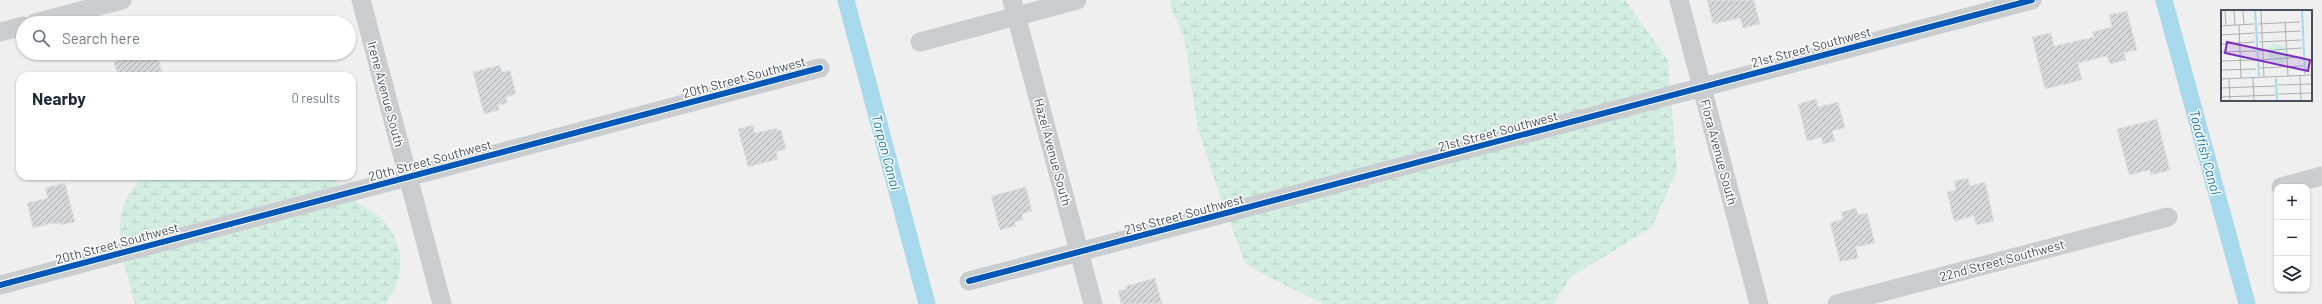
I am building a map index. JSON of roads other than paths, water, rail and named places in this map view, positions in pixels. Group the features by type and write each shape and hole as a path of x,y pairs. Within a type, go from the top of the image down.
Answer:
{"street":[{"path":"61,16 122,0"},
{"name":"Irene Avenue South","path":"361,0 442,304"},
{"path":"920,42 1014,8 1077,0"},
{"name":"Flora Avenue South","path":"1679,0 1760,304"},
{"name":"21st Street Southwest","path":"969,281 2032,0"},
{"name":"Hazel Avenue South","path":"1014,8 1093,304"},
{"path":"0,32 16,28"},
{"name":"20th Street Southwest","path":"0,285 820,68"},
{"path":"2293,184 2322,176"},
{"name":"22nd Street Southwest","path":"1837,304 2168,216"}],"waterway":[{"name":"Tarpon Canal","path":"846,0 927,304"},
{"name":"Toadfish Canal","path":"2164,0 2247,304"}]}
